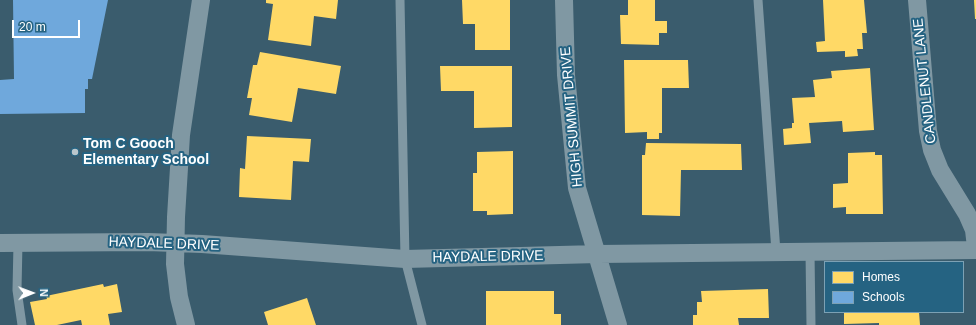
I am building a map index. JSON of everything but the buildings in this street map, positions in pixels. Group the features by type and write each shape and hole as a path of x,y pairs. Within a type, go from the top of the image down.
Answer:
{"street":[{"path":"186,325 179,297 175,264 175,243 181,135 201,0"},
{"name":"HIGH SUMMIT DRIVE","path":"564,0 566,75 577,188 618,325"},
{"name":"CANDLENUT LANE","path":"917,0 928,131 932,150 940,170 967,214 974,230 976,249"},
{"name":"HAYDALE DRIVE","path":"9,243 175,243 405,259 598,254 976,249"}],"lane":[{"path":"400,0 405,259 422,325"},
{"path":"758,0 776,252"},
{"path":"9,243 22,325"},
{"path":"810,252 811,325"}],"place":[{"name":"Tom C Gooch Elementary School","path":"75,152"}]}
